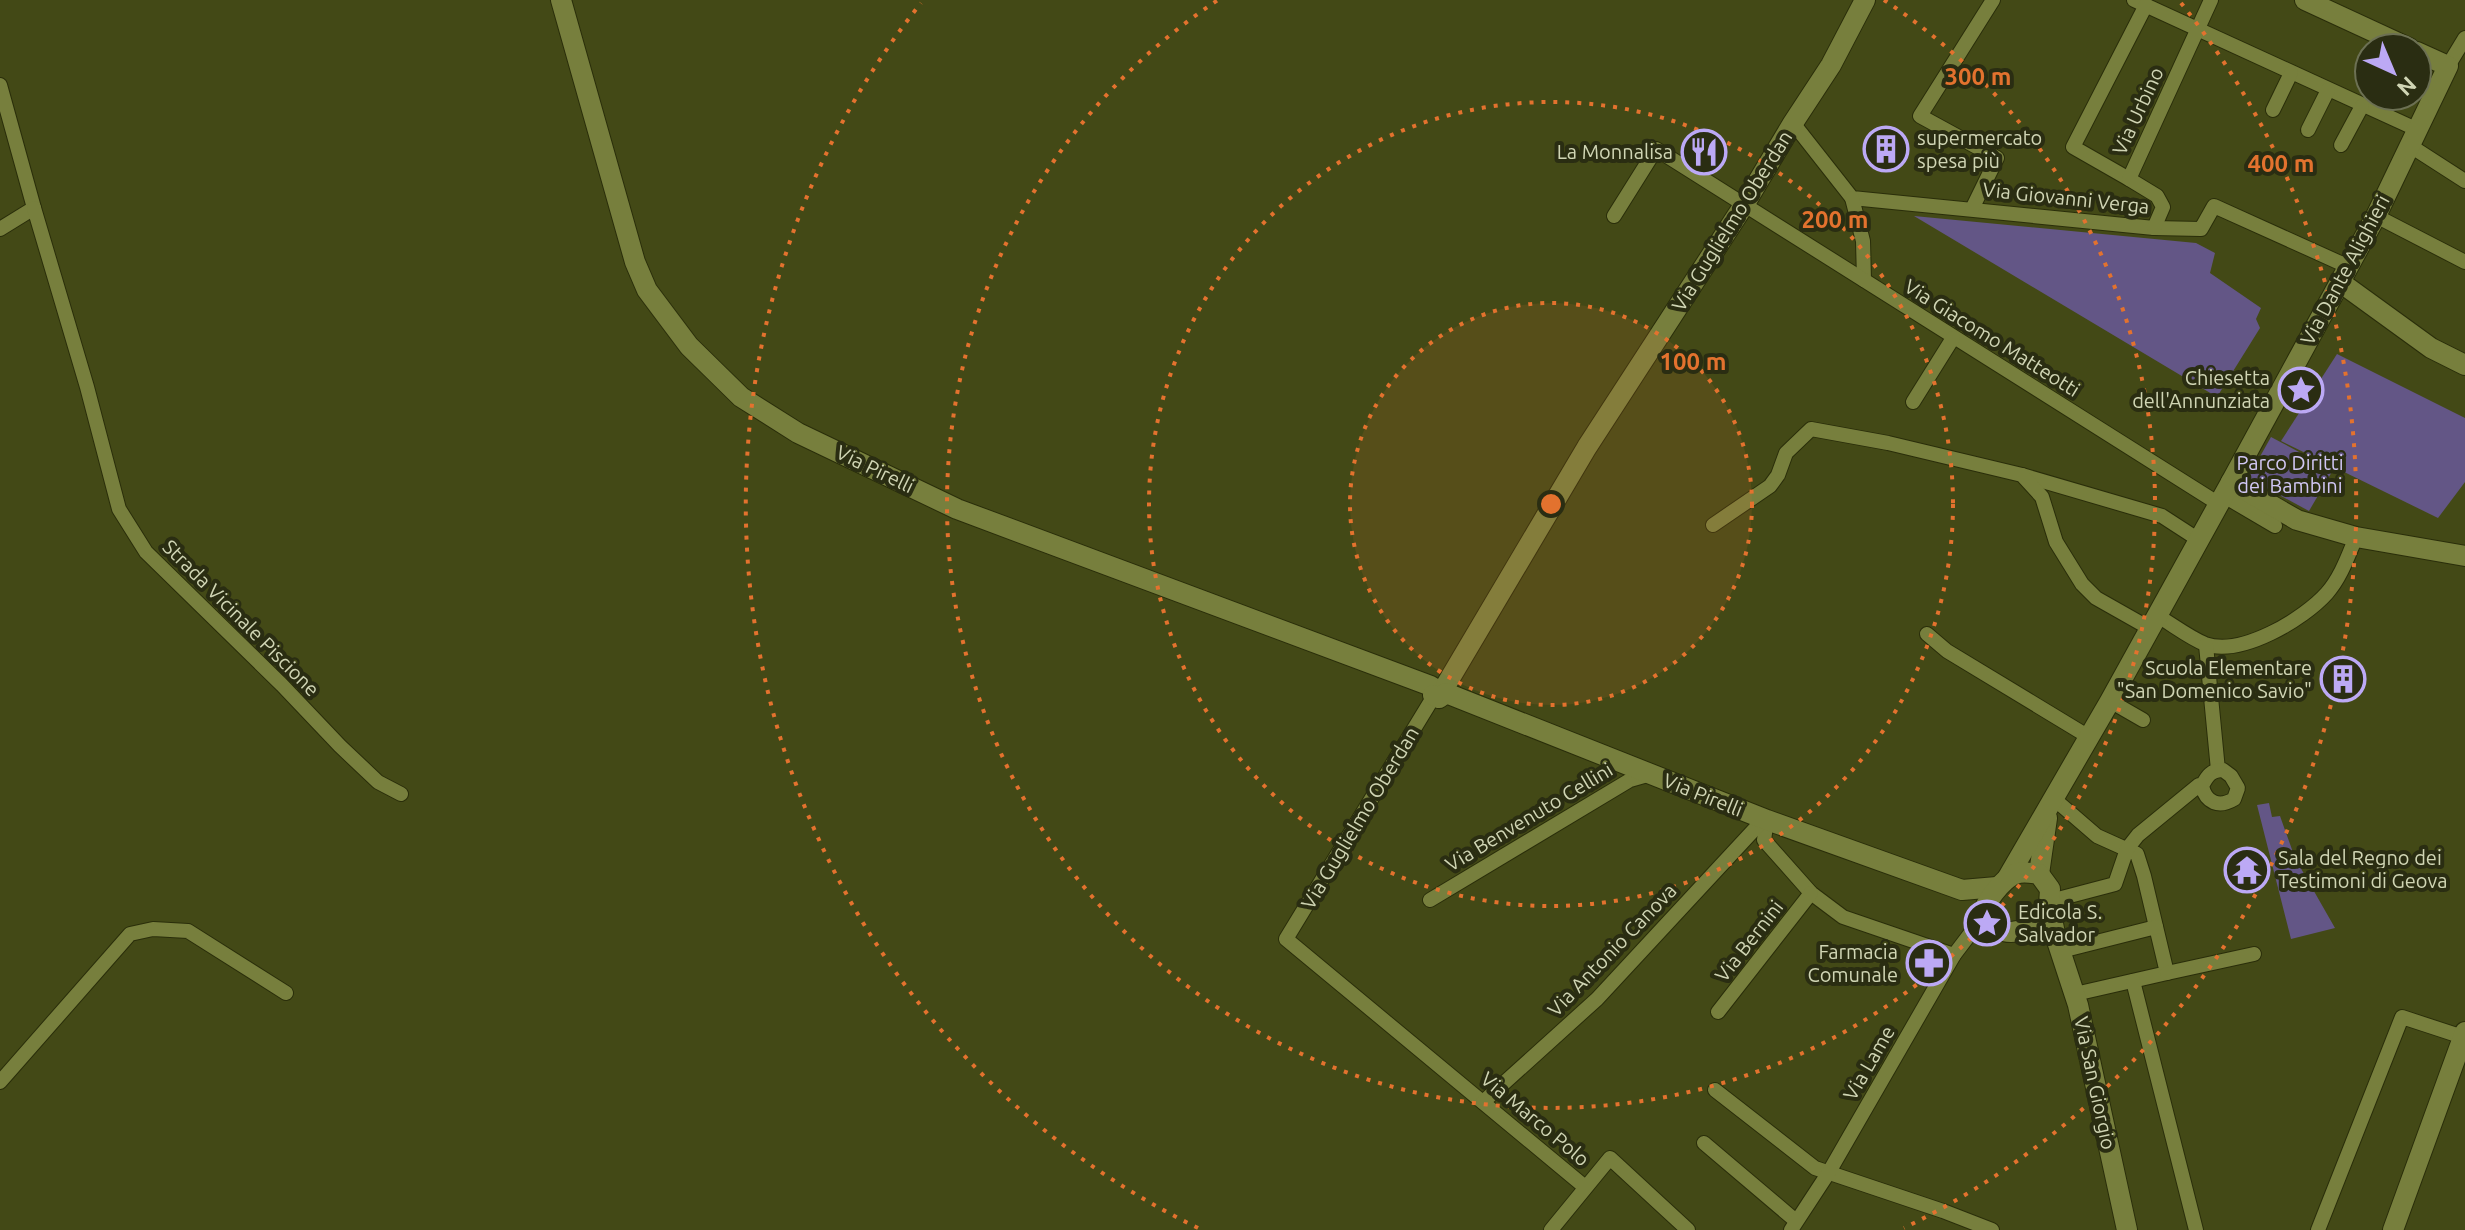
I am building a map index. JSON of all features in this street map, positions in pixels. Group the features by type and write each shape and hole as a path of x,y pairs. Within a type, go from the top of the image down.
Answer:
{"street":[{"name":"Via Pirelli","path":"561,0 635,262 647,290 689,346 741,397 798,433 957,509 1439,690 1765,820 1962,890 1984,915"},
{"name":"Via Guglielmo Oberdan","path":"1286,939 1587,447 1831,65 1865,0"},
{"path":"1972,209 1997,158 1920,116 1993,0"},
{"name":"Via Urbino","path":"2154,228 2163,207 2157,196 2129,179 2211,0"},
{"path":"2305,0 2374,32"},
{"path":"2129,179 2073,147 2140,3 2353,102"},
{"name":"Via Dante Alighieri","path":"2002,882 2110,701 2225,494 2376,216 2412,137 2465,38"},
{"path":"2433,59 2448,66"},
{"path":"2273,110 2291,73"},
{"name":"Strada Vicinale Piscione","path":"0,85 119,509 146,552 340,746 378,782 401,794"},
{"path":"2308,130 2328,90"},
{"path":"2341,145 2359,112"},
{"path":"2372,112 2412,137 2465,181"},
{"path":"1793,123 1852,198 1863,241 1864,280"},
{"name":"Via Giacomo Matteotti","path":"1614,216 1656,149 1953,338 2225,494 2275,526"},
{"name":"Via Giovanni Verga","path":"1852,198 2154,228 2201,229 2214,206 2343,274"},
{"path":"0,229 34,208"},
{"path":"2376,216 2465,262"},
{"path":"2343,274 2431,348 2465,365"},
{"path":"1913,402 1953,338"},
{"path":"1713,525 1770,486 1786,453 1811,429 1888,443 2022,475 2162,516 2199,540"},
{"path":"2022,475 2042,497 2056,542 2082,584 2096,598 2206,645 2229,646 2258,638 2307,612 2329,591 2345,565 2356,537"},
{"path":"2225,494 2356,537 2465,556"},
{"path":"1927,634 1947,651 2089,737"},
{"path":"2206,645 2218,770"},
{"path":"2110,701 2143,720"},
{"path":"2218,770 2228,772 2237,784 2237,794 2228,803 2215,803 2205,796 2202,786 2207,776 2218,770"},
{"name":"Via Benvenuto Cellini","path":"1430,900 1630,780 1651,774"},
{"path":"2115,884 2127,849 2138,835 2178,801 2199,785 2202,786"},
{"path":"2049,905 2050,889 2039,874 2051,802 2097,836 2137,854 2167,973"},
{"path":"1765,820 1764,840 1811,893 1843,917 1954,955"},
{"name":"Via Antonio Canova","path":"1483,1102 1597,999 1765,820"},
{"path":"2039,874 2019,872 2002,882 1984,915 1992,926 2004,932 2026,928 2058,899 2144,876"},
{"name":"Via Pirelli","path":"1962,890 2002,882"},
{"name":"Via Bernini","path":"1718,1012 1811,893"},
{"name":"Via San Giorgio","path":"2049,905 2058,945 2075,994 2127,1230"},
{"name":"Via Lame","path":"1794,1226 1829,1172 1954,955 1984,915"},
{"path":"2026,928 2058,945 2156,927"},
{"path":"0,1082 130,934 153,929 188,931 286,993"},
{"name":"Via Marco Polo","path":"1286,939 1585,1187"},
{"path":"2075,994 2254,954"},
{"path":"2133,981 2196,1230"},
{"path":"2318,1230 2402,1017 2462,1046 2393,1230"},
{"path":"1715,1090 1815,1168 1992,1230"},
{"path":"1704,1143 1794,1226"},
{"name":"Via Marco Polo","path":"1554,1229 1610,1158 1688,1230"}],"green space":[{"path":"1914,216 2196,243 2215,253 2210,273 2261,308 2256,319 2260,328 2217,397"},
{"path":"2337,354 2465,418 2465,482 2438,518 2281,441"},
{"name":"Parco Diritti dei Bambini","path":"2271,437 2333,470 2309,511 2248,478"},
{"path":"2269,803 2272,817 2280,816 2295,858 2335,928 2291,939 2257,805"}],"place":[{"name":"supermercato spesa più","path":"1886,149"},
{"name":"La Monnalisa","path":"1704,152"},
{"name":"Chiesetta dell'Annunziata","path":"2301,390"},
{"name":"Scuola Elementare \"San Domenico Savio\"","path":"2343,679"},
{"name":"Sala del Regno dei Testimoni di Geova","path":"2247,870"},
{"name":"Edicola S. Salvador","path":"1987,923"},
{"name":"Farmacia Comunale","path":"1929,963"}]}
